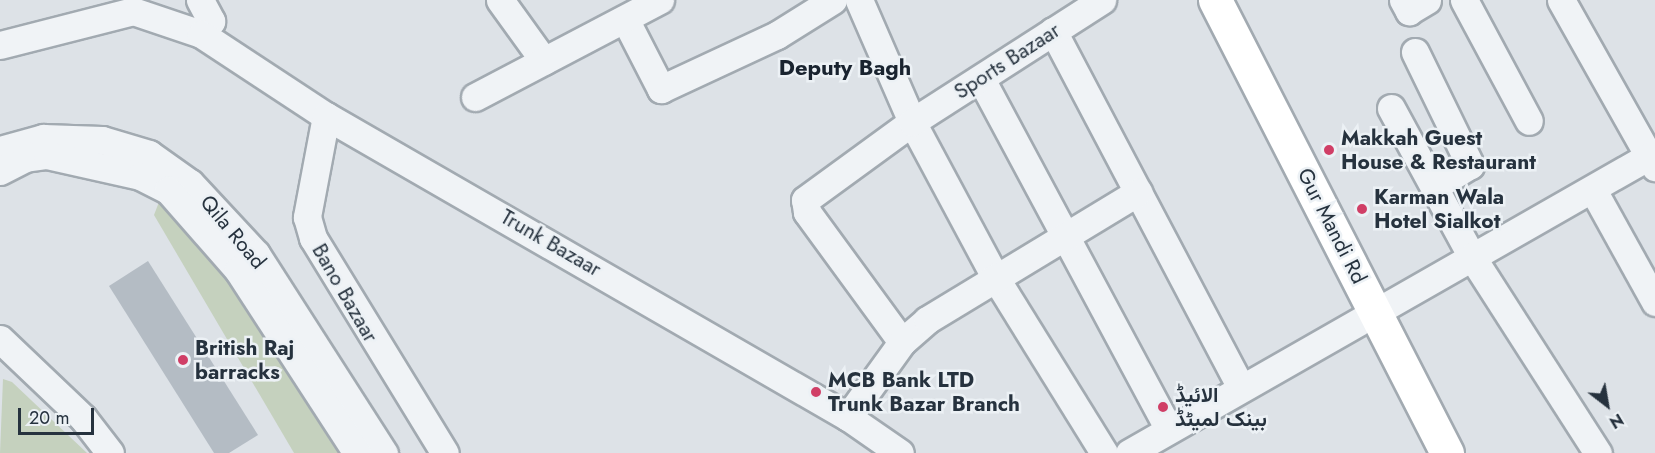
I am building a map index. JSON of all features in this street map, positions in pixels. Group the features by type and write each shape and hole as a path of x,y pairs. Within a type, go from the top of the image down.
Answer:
{"main road":[{"name":"Gur Mandi Rd","path":"1215,0 1447,453"}],"street":[{"path":"200,0 211,21 201,34"},
{"path":"500,0 544,61"},
{"path":"475,97 660,0"},
{"path":"625,19 661,89 777,35 833,0"},
{"path":"859,0 912,122 995,278 1104,453"},
{"name":"Sports Bazaar","path":"902,342 804,207 814,192 912,122 1102,0"},
{"path":"1403,0 1409,11 1427,0"},
{"path":"1464,0 1529,121"},
{"path":"1129,453 1240,386 1593,190 1652,162 1561,0"},
{"name":"Trunk Bazaar","path":"0,45 133,11 201,34 326,116 848,417 900,453"},
{"path":"1053,31 1240,386"},
{"path":"1415,52 1470,165 1434,188"},
{"path":"981,79 1168,429"},
{"path":"1391,108 1472,257 1598,453"},
{"name":"Bano Bazaar","path":"326,116 307,217 312,238 446,453"},
{"name":"Qila Road","path":"0,150 43,138 102,140 149,154 190,183 256,254 384,453"},
{"name":"Qila Road","path":"0,171 25,158 48,155 140,176 168,190 238,270 357,453"},
{"path":"1593,190 1655,302"},
{"path":"848,417 902,342 995,278 1138,192"},
{"path":"0,339 83,418 110,453"}],"green space":[{"path":"159,202 188,224 348,453 294,453 154,215"},
{"path":"3,379 12,382 87,453 0,453"}],"building":[{"name":"British Raj barracks","path":"148,261 258,435 229,453 214,453 109,286"}],"place":[{"name":"Makkah Guest House & Restaurant","path":"1329,150"},
{"name":"Karman Wala Hotel Sialkot","path":"1362,209"},
{"name":"British Raj barracks","path":"183,360"},
{"name":"MCB Bank LTD Trunk Bazar Branch","path":"816,392"},
{"name":"الائیڈ بینک لمیٹڈ","path":"1163,407"}],"district":[{"name":"Deputy Bagh","path":"845,68"}]}
